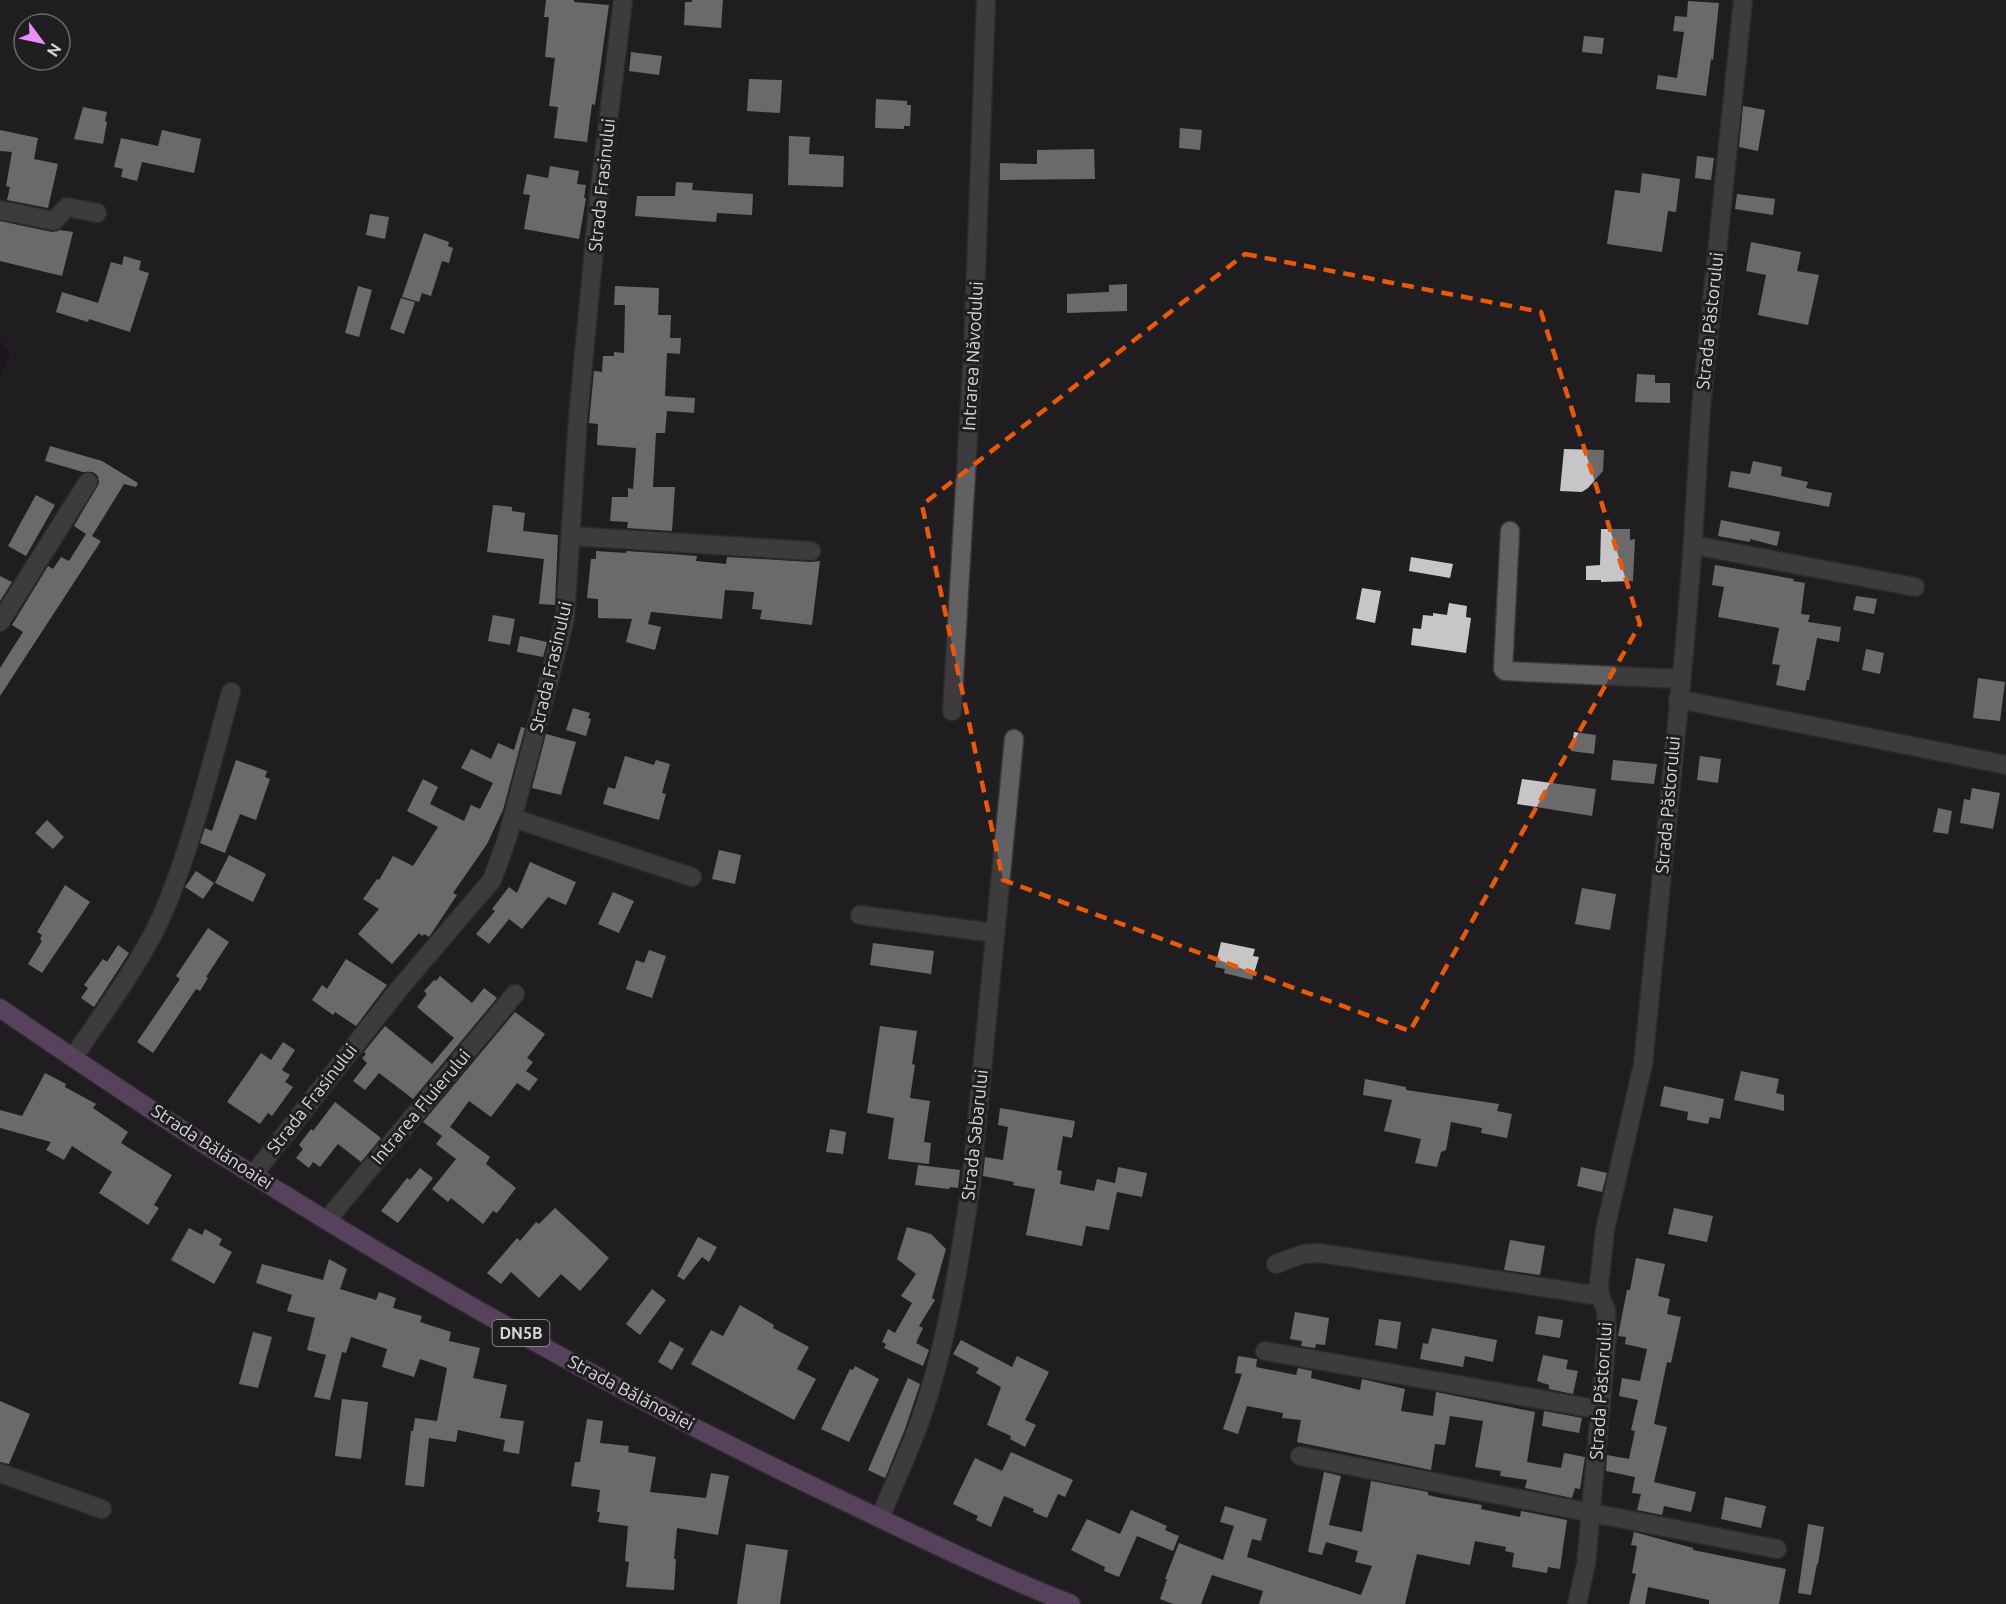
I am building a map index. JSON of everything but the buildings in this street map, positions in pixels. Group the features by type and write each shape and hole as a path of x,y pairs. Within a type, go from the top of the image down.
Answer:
{"main road":[{"name":"Strada Bălănoaiei","path":"0,1008 254,1175 494,1318 644,1401 746,1454 880,1518 1071,1604"}],"street":[{"name":"Strada Frasinului","path":"254,1175 399,989 492,880 499,864 565,619 578,417 599,196 623,0"},
{"name":"Intrarea Năvodului","path":"952,711 974,352 986,0"},
{"name":"Strada Păstorului","path":"1577,1604 1586,1564 1592,1513 1608,1319 1600,1296 1599,1284 1605,1230 1643,1064 1693,545 1701,408 1743,0"},
{"path":"0,210 54,221 67,207 97,213"},
{"path":"0,622 88,482"},
{"path":"1510,531 1503,669 1505,671 1680,679"},
{"path":"570,536 811,551"},
{"path":"1693,545 1915,587"},
{"path":"73,1058 148,941 166,908 190,837 231,692"},
{"path":"1678,699 2006,765"},
{"name":"Strada Sabarului","path":"880,1518 920,1421 953,1298 971,1184 1014,739"},
{"path":"513,818 692,877"},
{"path":"860,915 994,933"},
{"name":"Intrarea Fluierului","path":"327,1220 515,994"},
{"path":"1276,1264 1303,1254 1320,1253 1600,1296"},
{"path":"1265,1351 1601,1410"},
{"path":"1300,1456 1777,1549"},
{"path":"0,1473 102,1509"}],"highlighted area":[{"path":"1245,254 1541,312 1640,624 1410,1031 1003,880 922,505"}],"shaded area":[{"path":"0,341 8,350 9,358 0,378"}]}
